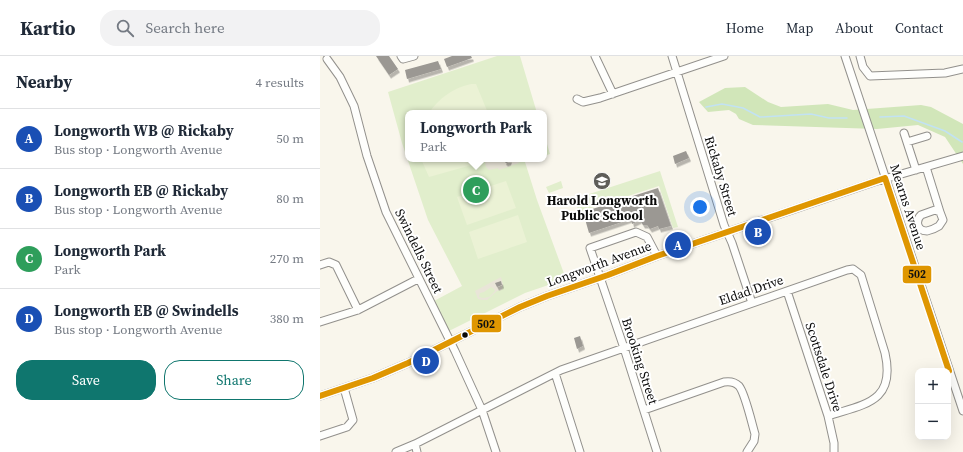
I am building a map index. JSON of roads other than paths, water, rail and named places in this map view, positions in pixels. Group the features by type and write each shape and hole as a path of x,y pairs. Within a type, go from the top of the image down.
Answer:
{"street":[{"path":"401,56 403,59 414,56"},
{"path":"595,56 613,94"},
{"name":"Rickaby Street","path":"672,56 726,232 732,243 752,303"},
{"path":"577,99 583,102 600,98 724,56"},
{"name":"Mearns Avenue","path":"845,56 963,411"},
{"path":"860,56 863,66 870,76 945,73 963,69"},
{"name":"Swindells Street","path":"326,59 340,77 354,106 367,156 386,212 418,279 451,342 482,410 496,452"},
{"path":"904,133 916,170"},
{"path":"907,142 926,136"},
{"name":"Longworth Avenue","path":"320,396 373,378 408,363 520,307 558,292 657,256 885,178 963,156"},
{"path":"926,167 940,212"},
{"name":"Brooking Street","path":"657,256 646,237 636,232 590,248 657,452"},
{"path":"320,265 329,262 336,265 358,310"},
{"name":"Eldad Drive","path":"396,452 415,444 555,372 853,269 861,276 888,363 888,379 881,392 869,403 828,416"},
{"path":"320,322 358,310 418,279"},
{"name":"Scottsdale Drive","path":"787,291 828,416 834,443 834,452"},
{"path":"555,372 580,452"},
{"path":"644,410 724,382 734,382 742,391 755,434 754,441 748,452"},
{"path":"320,436 347,427 353,420 344,388"},
{"path":"415,444 417,452"}],"waterway":[{"path":"706,107 722,104 743,108 760,117 811,114 829,118 847,118"},
{"path":"880,117 904,116 945,131 962,142"}],"place":[{"name":"Harold Longworth Public School","path":"602,181"},
{"name":"Longworth Park","path":"476,190"},
{"name":"Longworth EB @ Rickaby","path":"758,232"},
{"name":"Longworth WB @ Rickaby","path":"678,245"},
{"name":"Longworth EB @ Swindells","path":"426,361"}]}
